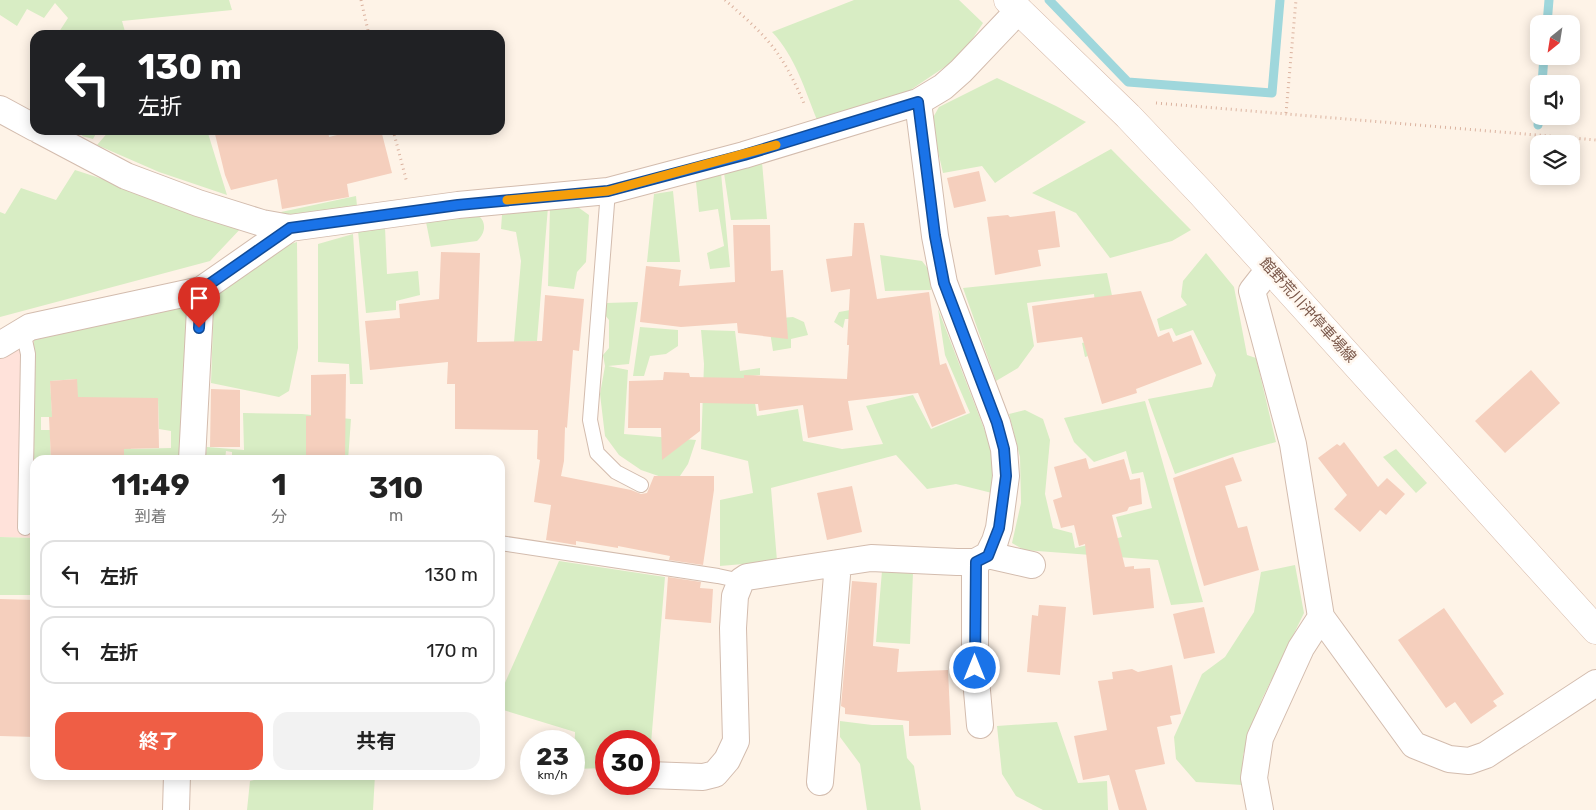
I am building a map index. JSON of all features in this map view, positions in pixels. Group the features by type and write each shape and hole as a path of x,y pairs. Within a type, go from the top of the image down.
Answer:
{"main road":[{"name":"館野荒川沖停車場線","path":"1014,5 1128,116 1270,268 1596,630"}],"street":[{"path":"48,135 126,176 198,203 262,223 290,228 458,205 608,191 744,155 918,102 943,87 961,71 1014,5"},
{"path":"918,102 935,236 944,283 997,423 1004,449 1006,476 999,528 982,559 975,668 980,725"},
{"path":"0,110 30,125"},
{"path":"0,345 30,327 201,290 290,228"},
{"path":"1270,268 1252,291 1293,444 1321,618 1414,745 1449,759 1470,761 1486,755 1596,683"},
{"path":"192,455 201,290"},
{"path":"660,775 703,777 715,774 728,760 736,741 733,628 735,596 741,581 747,577 871,558 957,562 982,559 1032,565"},
{"path":"820,782 838,563"},
{"path":"1260,810 1254,778 1260,738 1301,648 1321,618"},
{"path":"176,810 177,780"}],"lane":[{"path":"608,191 590,420 596,453 616,472 641,485"},
{"path":"23,331 28,354 24,528"},
{"path":"505,544 741,581"}],"path":[{"path":"361,0 368,30"},
{"path":"725,0 754,26 779,56 798,89 816,133"},
{"path":"1286,113 1296,0"},
{"path":"1128,116 1157,102 1596,140"},
{"path":"394,135 414,211"}],"shaded area":[{"path":"34,340 33,455 30,455 30,538 0,537 0,358"}],"green space":[{"path":"0,0 229,0 232,10 122,21 125,30 60,30 68,18 55,3 44,18 27,9 17,26 0,15"},
{"path":"854,0 959,0 983,23 961,56 903,95 817,120 793,62 772,32"},
{"path":"997,78 1086,122 995,183 982,166 943,173 931,121 939,107"},
{"path":"82,135 95,135 93,139"},
{"path":"106,135 209,135 227,195 159,172 97,145"},
{"path":"1111,149 1191,230 1172,241 1110,258 1076,213 1032,193"},
{"path":"762,162 767,219 731,220 724,173"},
{"path":"75,170 244,225 210,261 0,317 0,212 5,214 21,188 56,200"},
{"path":"721,173 730,267 710,269 707,253 724,246 718,209 699,212 696,182"},
{"path":"673,191 680,262 647,262 654,194"},
{"path":"356,196 357,206 287,216 281,212"},
{"path":"575,205 589,215 586,262 577,272 574,289 548,286 550,206"},
{"path":"548,207 537,341 514,342 521,261 516,232 501,229 502,215"},
{"path":"479,216 482,219 484,228 482,235 477,241 431,247 426,222"},
{"path":"385,227 387,274 418,271 420,295 396,301 396,310 366,313 358,231"},
{"path":"353,234 363,384 350,384 349,364 318,362 318,244"},
{"path":"297,242 298,348 289,391 279,397 211,383 214,295 281,247"},
{"path":"1206,253 1234,287 1247,355 1256,358 1276,442 1233,454 1175,474 1148,399 1212,387 1216,375 1193,330 1176,336 1172,328 1160,331 1157,319 1187,305 1181,297 1183,281"},
{"path":"880,255 922,261 929,270 931,290 885,291"},
{"path":"1107,273 1123,345 1085,357 1082,343 1099,339 1094,294 1027,303 1034,346 1018,368 996,381 963,288"},
{"path":"638,302 629,364 608,366 628,370 624,434 696,440 688,464 676,482 641,470 619,455 605,436 600,394 605,366 603,355 609,348 609,320 605,315 606,303"},
{"path":"177,306 189,315 179,455 103,455 102,447 89,432 50,434 51,455 33,455 34,340","holes":["77,379 52,414 50,381","109,398 158,398 159,429 171,431 171,448 131,449","41,417 54,417 54,430 41,430"]},
{"path":"856,309 868,319 845,319 843,328 834,322 839,312"},
{"path":"938,309 985,431 998,473 996,494 956,484 927,489 896,455 771,488 777,561 720,566 720,500 753,493 748,461 701,449 704,364 701,330 735,331 740,371 760,368 760,375 751,376 757,416 798,409 803,441 842,449 883,444 866,406 913,395 931,429 970,413 945,355"},
{"path":"793,317 804,322 808,335 791,339 791,348 773,351 768,319"},
{"path":"640,327 678,330 678,346 666,354 650,356 644,376 633,376"},
{"path":"1145,401 1203,602 1171,605 1158,560 1024,550 1012,543 1021,503 1020,457 1009,414 1025,410 1043,419 1050,440 1045,494 1053,528 1072,533 1075,548 1122,537 1116,517 1152,508 1143,472 1132,474 1126,451 1094,462 1074,442 1064,418"},
{"path":"243,413 302,414 351,419 348,455 232,455 232,452 226,451 226,455 206,455 207,447 244,450"},
{"path":"1396,449 1427,483 1416,493 1383,457"},
{"path":"0,537 30,538 30,595 0,595"},
{"path":"559,561 665,577 652,730 595,730 595,768 585,769 585,730 568,730 505,711 505,683"},
{"path":"1295,565 1304,613 1262,699 1243,755 1242,785 1196,782 1176,759 1174,737 1202,674 1225,657 1254,612 1261,572"},
{"path":"882,571 913,573 910,644 876,642"},
{"path":"840,721 872,725 903,725 907,758 914,766 921,810 867,810 860,764 840,737"},
{"path":"1057,722 1078,783 1107,781 1108,810 1043,810 1016,796 1002,774 997,726"},
{"path":"375,780 373,810 247,810 250,781"}],"building":[{"path":"215,135 329,135 329,137 337,135 382,135 392,173 347,184 349,197 282,209 277,179 231,190 225,175"},
{"path":"979,171 986,201 954,208 947,178"},
{"path":"1055,211 1060,247 1038,250 1041,266 995,275 987,217 1008,215 1010,217"},
{"path":"854,223 864,223 877,299 929,292 940,365 946,363 966,413 932,427 918,393 848,401 853,430 808,438 803,405 759,411 758,404 700,403 700,431 662,460 661,428 628,428 629,381 663,380 664,372 689,373 690,377 744,378 744,375 847,379 850,289 831,292 826,259 852,256"},
{"path":"733,225 770,225 771,271 783,270 788,339 738,333 737,323 681,327 640,322 646,266 681,270 679,286 735,282"},
{"path":"441,252 480,253 477,342 542,341 545,295 584,299 579,351 573,350 567,428 565,427 564,461 561,476 631,490 641,494 647,493 654,476 714,476 714,490 703,565 669,560 670,556 618,546 618,548 576,541 576,545 546,540 551,505 534,502 540,460 537,459 538,430 455,429 455,384 447,384 448,362 370,370 365,321 400,318 399,304 439,299"},
{"path":"1141,291 1158,337 1169,332 1173,342 1191,335 1202,364 1136,389 1137,393 1102,404 1082,337 1037,343 1032,306"},
{"path":"1531,370 1560,403 1505,453 1475,421"},
{"path":"346,374 345,455 306,455 306,416 311,416 311,375"},
{"path":"77,379 78,397 158,398 159,448 124,449 124,455 51,455 49,417 52,417 50,381"},
{"path":"211,389 240,390 240,447 210,447"},
{"path":"1344,442 1378,487 1387,478 1405,494 1386,515 1380,510 1360,532 1334,509 1347,495 1318,458 1337,444 1340,446"},
{"path":"1233,457 1242,481 1225,486 1238,528 1247,526 1259,570 1204,586 1173,478"},
{"path":"1086,458 1089,469 1124,459 1130,480 1140,478 1142,504 1129,507 1127,511 1112,515 1125,567 1134,566 1134,569 1150,568 1154,608 1093,615 1085,544 1079,546 1074,525 1061,528 1053,500 1062,497 1054,467"},
{"path":"852,486 862,532 827,540 817,493"},
{"path":"668,577 701,582 700,588 713,589 711,623 665,619"},
{"path":"852,581 877,583 873,646 899,649 897,672 948,670 951,735 909,736 909,721 845,714 845,708 841,706"},
{"path":"0,599 30,600 30,737 0,736"},
{"path":"1039,605 1066,607 1060,675 1027,672 1032,615 1038,616"},
{"path":"1204,607 1215,653 1184,659 1173,614"},
{"path":"1444,608 1504,694 1493,701 1497,706 1471,724 1455,702 1446,708 1398,640"},
{"path":"1172,665 1181,714 1170,716 1172,724 1157,727 1165,764 1135,770 1147,810 1119,810 1109,775 1083,780 1074,736 1107,730 1098,681 1113,679 1112,672 1132,669 1138,672"}],"waterway":[{"path":"1049,0 1128,82 1272,93 1280,0"},
{"path":"1548,15 1549,0"},
{"path":"1543,65 1543,75"}],"slow traffic":[{"path":"507,200 608,191 776,145"}],"route":[{"path":"199,328 201,290 290,228 458,205 608,191 744,155 918,102 935,236 944,283 997,423 1004,449 1006,476 999,528 988,556 976,562 975,668"}]}
